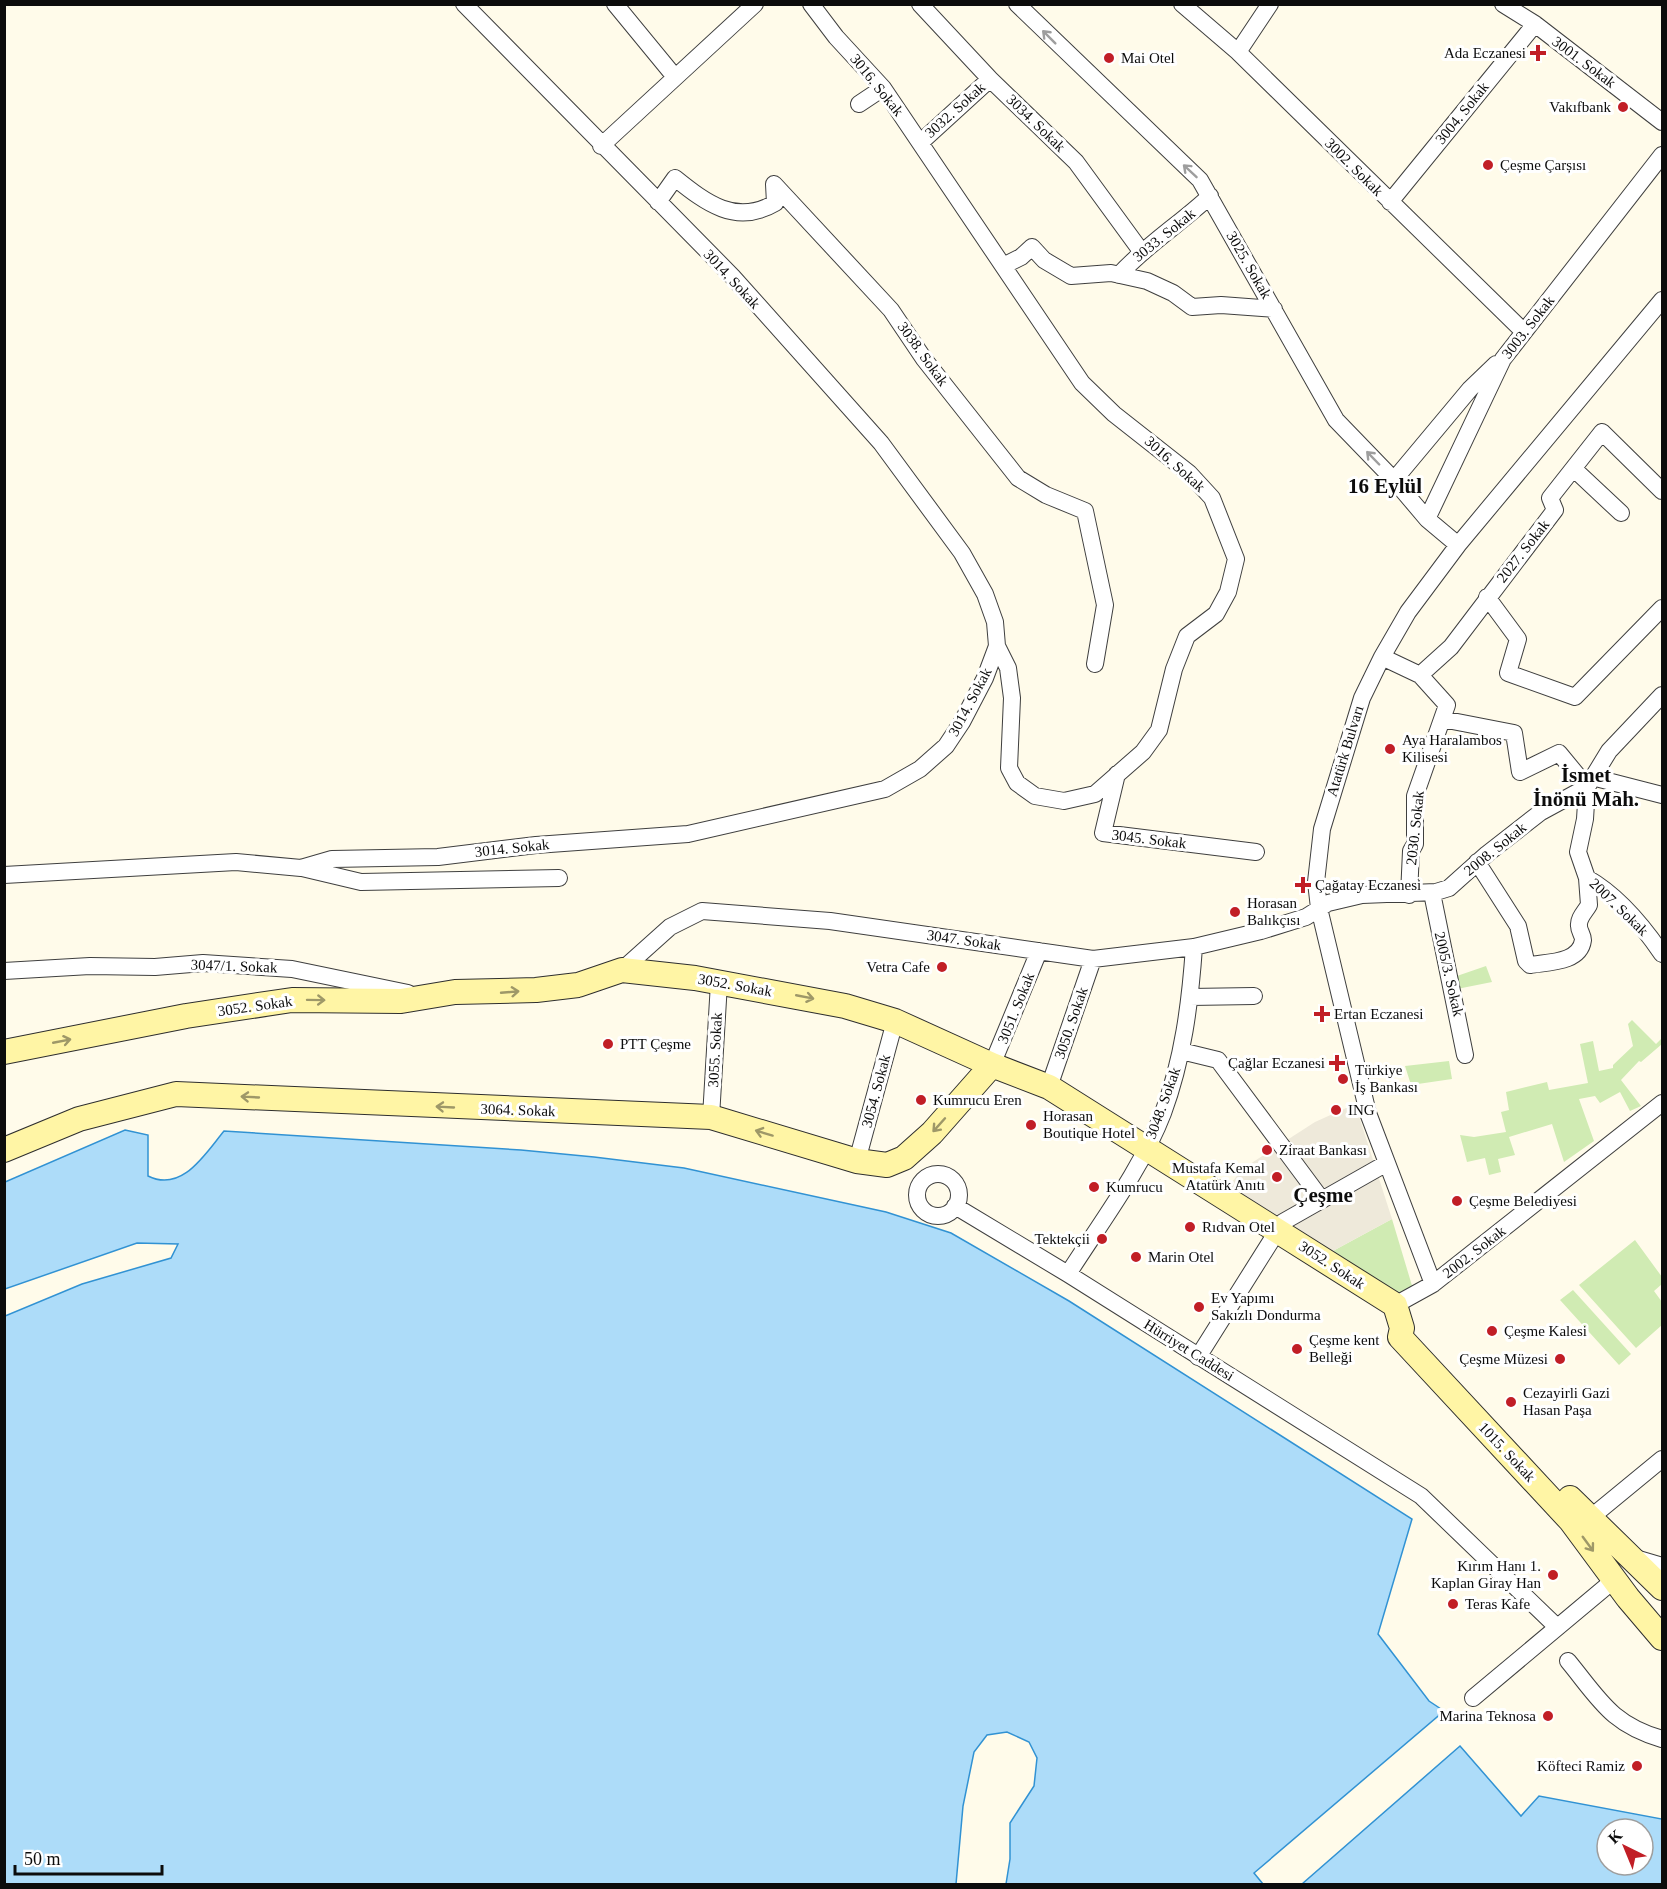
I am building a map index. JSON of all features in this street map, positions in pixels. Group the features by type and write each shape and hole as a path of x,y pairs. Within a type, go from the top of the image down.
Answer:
{"street":[{"name":"3014. Sokak","path":"4,875 82,868 236,862 301,868 332,859 438,857 536,845 687,834 885,789 920,769 946,746 985,678 997,646 995,622 985,594 962,553 881,444 732,276 601,146 464,4"},
{"path":"615,4 675,77"},
{"path":"601,146 755,4"},
{"name":"3016. Sokak","path":"811,4 836,38 883,88 921,141 1082,383 1114,414 1189,474 1212,498 1236,559 1228,592 1216,615 1188,636 1174,669 1159,730 1143,752 1095,794 1064,801 1035,796 1017,783 1009,768 1011,698 1008,668 997,646"},
{"name":"3025. Sokak","path":"1017,4 1200,180 1336,420 1394,480 1427,519 1458,545"},
{"name":"3002. Sokak","path":"1182,4 1238,52 1524,332"},
{"path":"1238,52 1270,4"},
{"name":"3001. Sokak","path":"1503,4 1535,24 1662,122"},
{"name":"3034. Sokak","path":"922,5 990,79 1076,162 1141,251"},
{"name":"3004. Sokak","path":"1390,202 1535,24"},
{"name":"3032. Sokak","path":"921,141 990,79"},
{"path":"859,104 883,88"},
{"name":"3003. Sokak","path":"1427,519 1503,359 1662,154"},
{"name":"3038. Sokak","path":"658,202 675,178 721,210 762,211 775,203 774,184 891,310 924,359 1018,478 1046,495 1085,511 1105,605 1095,664"},
{"name":"3033. Sokak","path":"1119,275 1141,251 1183,221 1210,196"},
{"path":"1003,266 1021,257 1032,247 1044,260 1071,276 1111,273 1146,281 1173,293 1192,307 1221,305 1274,309"},
{"name":"Atatürk Bulvarı","path":"1433,1284 1368,1113 1319,908 1316,882 1322,829 1362,698 1408,612 1458,545 1662,300"},
{"path":"1394,480 1470,389 1503,359"},
{"name":"2027. Sokak","path":"1420,675 1451,647 1555,510 1550,498 1602,432 1662,491"},
{"path":"1574,469 1621,513"},
{"path":"1487,597 1518,639 1508,673 1575,697 1608,660 1662,608"},
{"path":"1382,657 1420,675 1447,705 1442,719 1514,733 1520,772 1559,753 1589,782 1662,795"},
{"name":"2008. Sokak","path":"1319,908 1328,903 1362,895 1409,895 1432,893 1449,888 1477,862 1542,812 1589,782 1609,751 1662,695"},
{"name":"2030. Sokak","path":"1409,895 1411,851 1415,844 1415,796 1442,719"},
{"name":"3045. Sokak","path":"1117,774 1103,833 1256,852"},
{"name":"2007. Sokak","path":"1589,782 1578,852 1587,878 1599,885 1647,932 1662,954"},
{"path":"1477,862 1518,926 1526,961 1530,964 1570,958 1580,948 1583,938 1579,926 1580,918 1589,906 1587,878"},
{"path":"301,868 361,882 559,878"},
{"name":"2005/3. Sokak","path":"1432,893 1465,1055"},
{"name":"3047. Sokak","path":"622,970 670,927 702,911 830,921 1093,959 1194,947 1261,931 1306,917 1319,908"},
{"name":"3048. Sokak","path":"1068,1274 1145,1150 1163,1113 1181,1051 1190,997 1194,947"},
{"name":"3051. Sokak","path":"992,1065 1039,951"},
{"name":"3050. Sokak","path":"1049,1087 1093,959"},
{"name":"3047/1. Sokak","path":"4,970 90,966 155,967 203,963 292,969 425,997"},
{"name":"3052. Sokak","path":"4,1052 186,1016 292,1000 401,1001 425,997 578,985 622,970 695,978 845,1006 895,1022 992,1065 1049,1087 1145,1150 1278,1230 1395,1305"},
{"name":"3055. Sokak","path":"711,1117 719,983"},
{"path":"1190,997 1254,996"},
{"name":"3054. Sokak","path":"857,1161 895,1022"},
{"path":"1181,1051 1218,1060 1322,1200"},
{"name":"3064. Sokak","path":"4,1150 79,1119 176,1094 711,1117 857,1161 887,1165 904,1158 932,1133 992,1065"},
{"name":"2002. Sokak","path":"1395,1305 1433,1284 1662,1103"},
{"path":"1198,1357 1283,1222 1387,1163"},
{"name":"Hürriyet Caddesi","path":"955,1206 1068,1274 1421,1496 1557,1627"},
{"name":"1015. Sokak","path":"1395,1305 1402,1328 1400,1337 1571,1521 1621,1589"},
{"name":"1015. Sokak","path":"1402,1328 1412,1333 1627,1556 1659,1578"},
{"path":"1589,1518 1662,1459"},
{"path":"1473,1698 1557,1627 1621,1589 1635,1578 1643,1576 1659,1578"},
{"path":"1621,1589 1659,1632"},
{"path":"1568,1661 1612,1715 1631,1728 1662,1739"}],"green space":[{"path":"1486,966 1492,982 1457,989 1454,977"},
{"path":"1632,1020 1656,1044 1662,1038 1662,1044 1641,1062 1639,1061 1621,1080 1641,1106 1630,1111 1620,1092 1600,1103 1595,1096 1579,1099 1594,1141 1564,1162 1552,1124 1509,1137 1515,1155 1498,1159 1501,1172 1489,1175 1485,1158 1467,1162 1460,1135 1474,1137 1506,1132 1501,1112 1509,1110 1506,1092 1547,1082 1549,1090 1588,1083 1580,1044 1593,1041 1599,1071 1613,1068 1613,1065 1633,1046 1628,1024"},
{"path":"1449,1061 1452,1079 1411,1085 1405,1066"},
{"path":"1392,1219 1413,1289 1401,1296 1331,1252"},
{"path":"1635,1240 1662,1277 1662,1284 1654,1291 1662,1302 1662,1325 1636,1348 1579,1285"},
{"path":"1573,1290 1631,1354 1619,1365 1560,1300"}],"shaded area":[{"path":"1355,1104 1392,1219 1331,1252 1227,1189 1239,1173 1253,1162 1315,1122"}],"water":[{"path":"125,1130 148,1135 148,1176 160,1180 172,1179 192,1168 224,1131 521,1150 684,1168 886,1212 951,1233 1069,1301 1412,1519 1378,1634 1429,1701 1444,1711 1254,1873 1263,1884 1006,1884 1010,1859 1010,1823 1034,1786 1037,1758 1029,1742 1007,1732 987,1735 974,1752 963,1806 956,1884 5,1884 5,1316 82,1284 171,1258 178,1244 137,1243 5,1289 5,1182"},
{"path":"1460,1746 1521,1816 1539,1796 1651,1817 1595,1817 1595,1877 1655,1877 1655,1818 1662,1819 1662,1884 1302,1884"}],"place":[{"name":"Ada Eczanesi","path":"1538,53"},
{"name":"Mai Otel","path":"1109,58"},
{"name":"Vakıfbank","path":"1623,107"},
{"name":"Çeșme Çarșısı","path":"1488,165"},
{"name":"Aya Haralambos Kilisesi","path":"1390,749"},
{"name":"Çağatay Eczanesi","path":"1303,885"},
{"name":"Horasan Balıkçısı","path":"1235,912"},
{"name":"Vetra Cafe","path":"942,967"},
{"name":"Ertan Eczanesi","path":"1322,1014"},
{"name":"PTT Çeşme","path":"608,1044"},
{"name":"Çağlar Eczanesi","path":"1337,1063"},
{"name":"Türkiye İş Bankası","path":"1343,1079"},
{"name":"Kumrucu Eren","path":"921,1100"},
{"name":"ING","path":"1336,1110"},
{"name":"Horasan Boutique Hotel","path":"1031,1125"},
{"name":"Ziraat Bankası","path":"1267,1150"},
{"name":"Mustafa Kemal Atatürk Anıtı","path":"1277,1177"},
{"name":"Kumrucu","path":"1094,1187"},
{"name":"Çeşme Belediyesi","path":"1457,1201"},
{"name":"Rıdvan Otel","path":"1190,1227"},
{"name":"Tektekçii","path":"1102,1239"},
{"name":"Marin Otel","path":"1136,1257"},
{"name":"Ev Yapımı Sakızlı Dondurma","path":"1199,1307"},
{"name":"Çeşme Kalesi","path":"1492,1331"},
{"name":"Çeşme kent Belleği","path":"1297,1349"},
{"name":"Çeşme Müzesi","path":"1560,1359"},
{"name":"Cezayirli Gazi Hasan Paşa","path":"1511,1402"},
{"name":"Kırım Hanı 1. Kaplan Giray Han","path":"1553,1575"},
{"name":"Teras Kafe","path":"1453,1604"},
{"name":"Marina Teknosa","path":"1548,1716"},
{"name":"Köfteci Ramiz","path":"1637,1766"}],"district":[{"name":"16 Eylül","path":"1385,486"},
{"name":"İsmet İnönü Mah.","path":"1586,787"},
{"name":"Çeşme","path":"1323,1195"}]}
